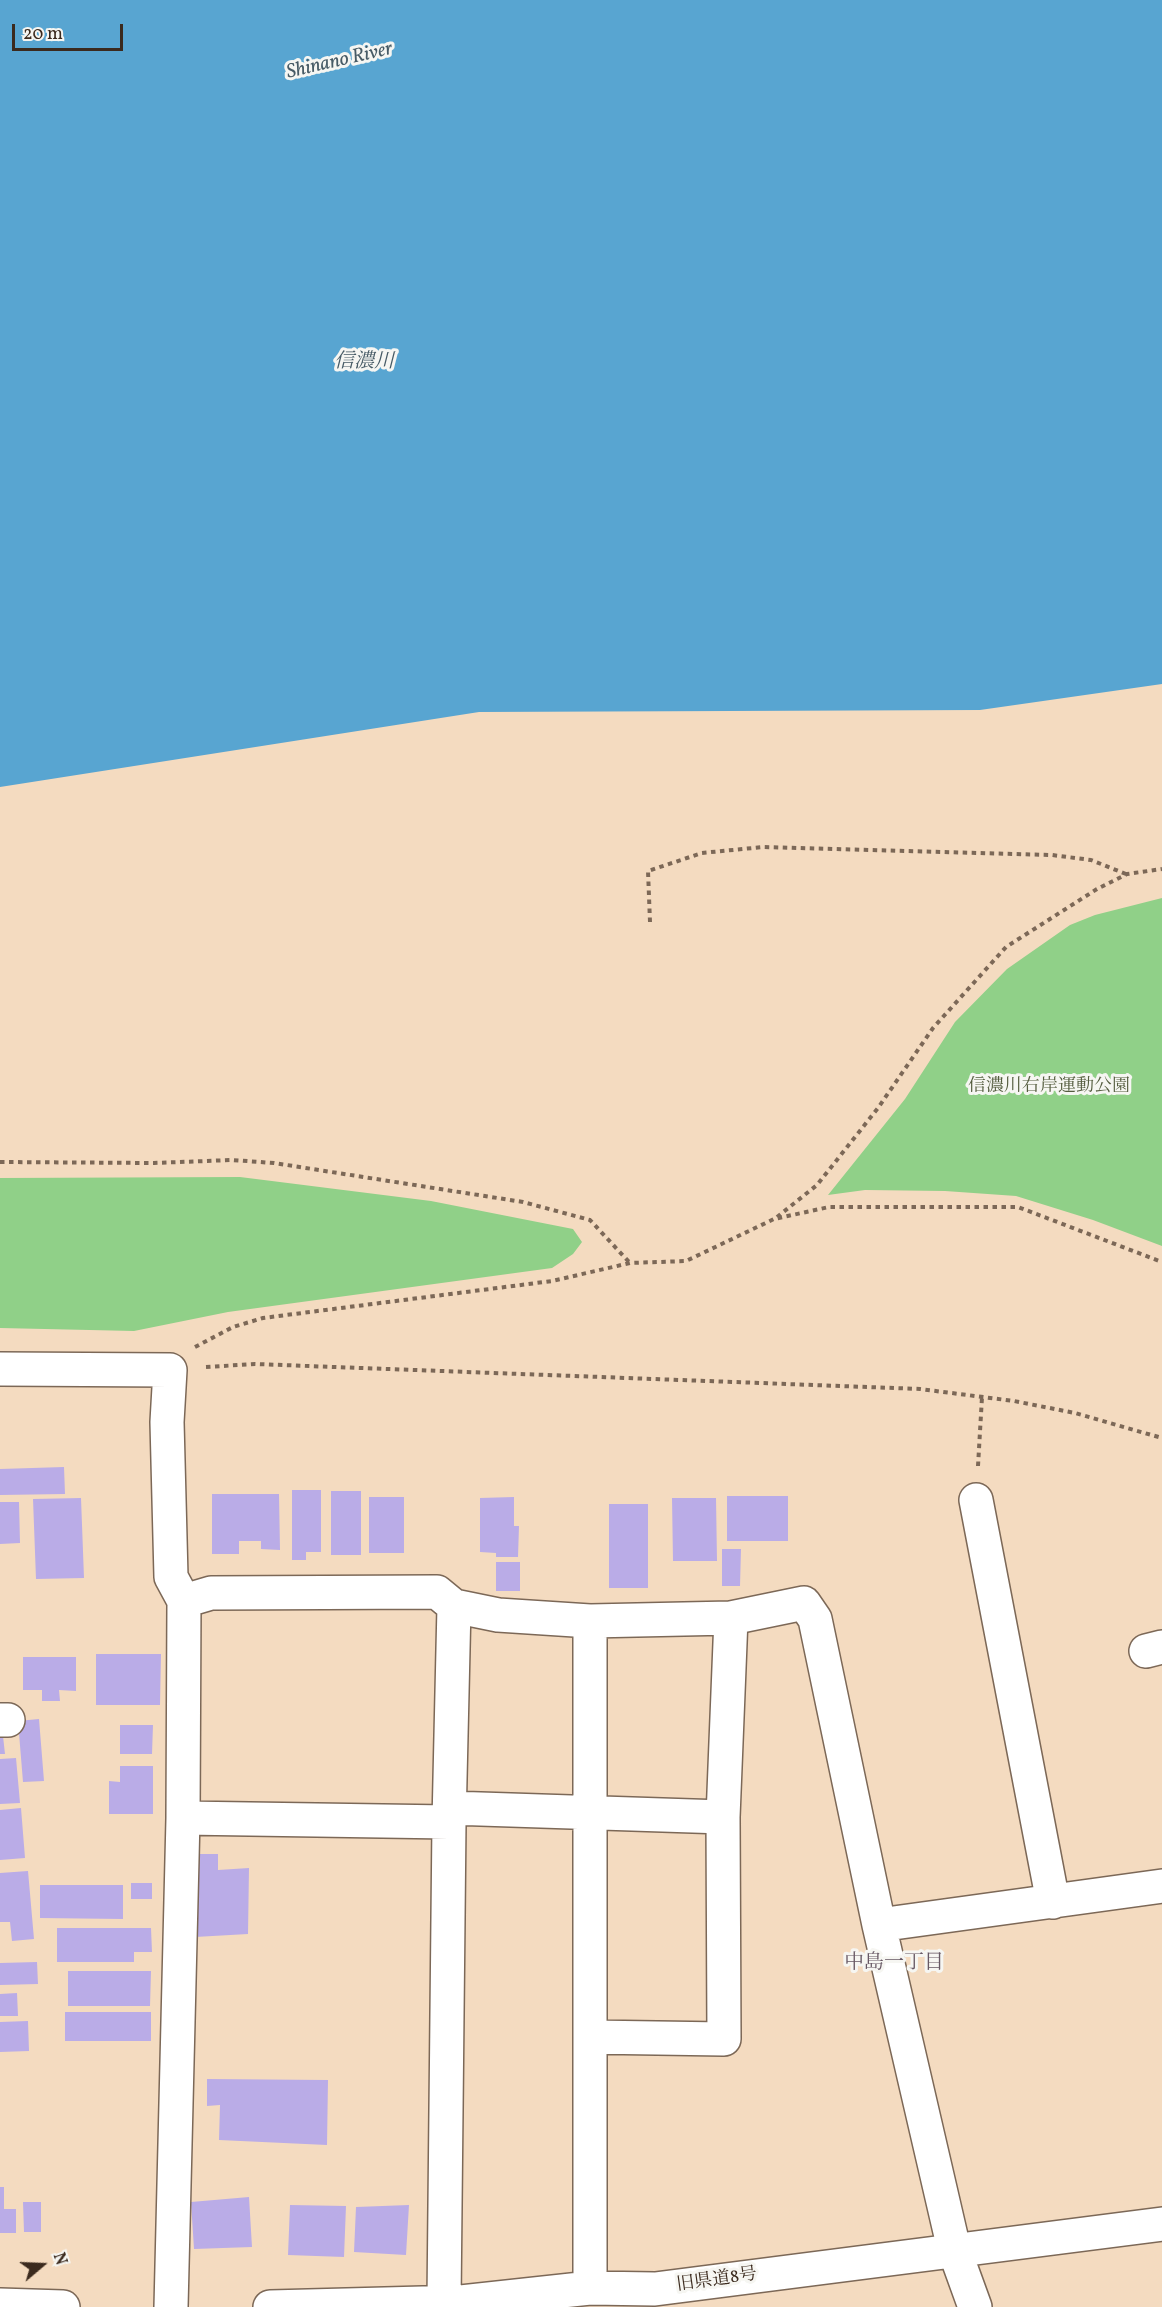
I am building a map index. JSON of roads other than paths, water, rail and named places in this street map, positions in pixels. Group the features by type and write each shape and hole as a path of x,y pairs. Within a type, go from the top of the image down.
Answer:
{"street":[{"path":"0,1369 170,1370 167,1422 171,1577 184,1601 183,1818 171,2307"},
{"path":"976,1500 1053,1902"},
{"path":"184,1601 211,1593 437,1592 454,1606 498,1615 590,1621 731,1618 804,1603 815,1619 879,1925 954,2249 975,2307"},
{"path":"454,1606 449,1815 455,2304"},
{"path":"590,2037 724,2039 723,1817 731,1618"},
{"path":"590,1621 590,2288"},
{"path":"183,1818 591,1811 723,1817"},
{"path":"879,1925 1162,1886"},
{"name":"旧県道8号","path":"270,2307 455,2304 590,2288 657,2298 954,2249 1162,2224"},
{"path":"0,2305 63,2307"}],"water":[{"name":"信濃川","path":"0,0 1162,0 1162,684 980,710 479,712 0,787"}],"district":[{"name":"中島一丁目","path":"894,1964"}],"water label":[{"name":"Shinano River","path":"340,62"}],"park label":[{"name":"信濃川右岸運動公園","path":"1049,1088"}]}
